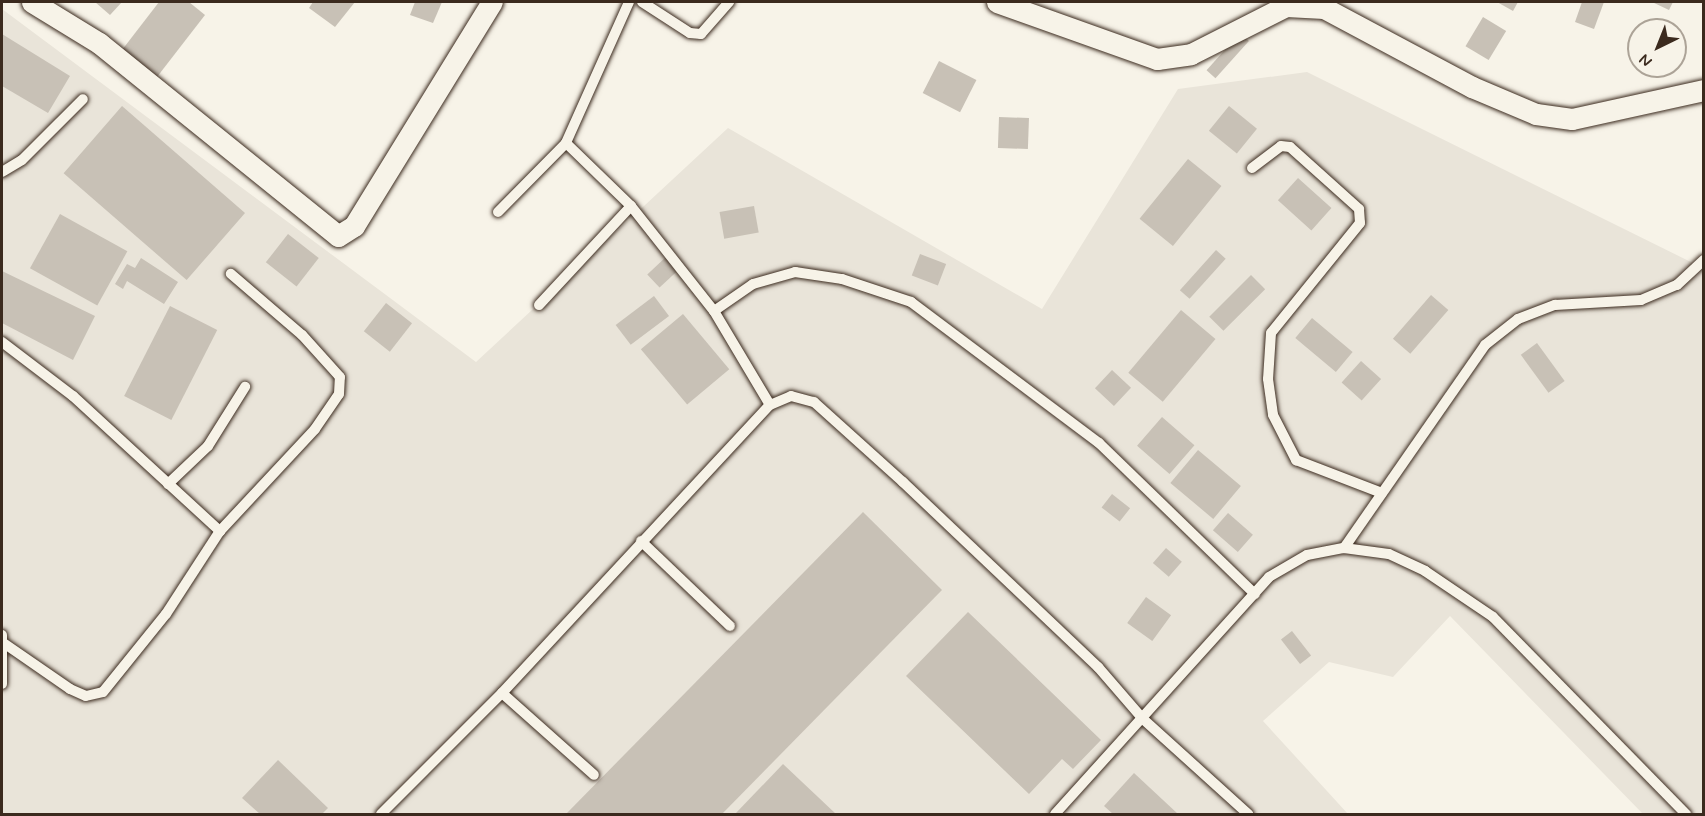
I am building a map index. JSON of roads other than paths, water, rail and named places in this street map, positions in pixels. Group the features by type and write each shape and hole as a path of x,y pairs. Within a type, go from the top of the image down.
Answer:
{"street":[{"path":"32,2 99,43 338,236 354,226 492,2"},
{"path":"997,2 1157,59 1191,54 1286,6 1324,8 1472,87 1536,114 1572,119 1704,90"}],"lane":[{"path":"498,212 566,143 629,2"},
{"path":"642,2 690,33 701,34 729,2"},
{"path":"2,172 22,160 83,99"},
{"path":"566,143 631,206 714,311 770,405"},
{"path":"1252,168 1281,146 1290,147 1359,208 1360,223 1271,333 1268,379 1273,415 1296,460 1382,493"},
{"path":"539,305 631,206"},
{"path":"1344,548 1485,345 1518,319 1555,305 1641,300 1677,285 1704,260"},
{"path":"714,311 753,284 795,272 842,279 911,302 1011,372 1099,443 1255,594"},
{"path":"3,639 70,689 86,696 103,692 166,614 220,531 315,429 343,385 302,335 231,274"},
{"path":"2,342 73,396 220,531"},
{"path":"168,484 208,446 245,387"},
{"path":"381,814 502,693 770,405 791,396 814,402 1073,643 1143,719 1248,814"},
{"path":"641,541 730,626"},
{"path":"1054,814 1255,594 1287,565 1344,548 1389,554 1425,571 1493,617 1686,814"},
{"path":"2,684 3,639"},
{"path":"502,693 594,775"}]}
